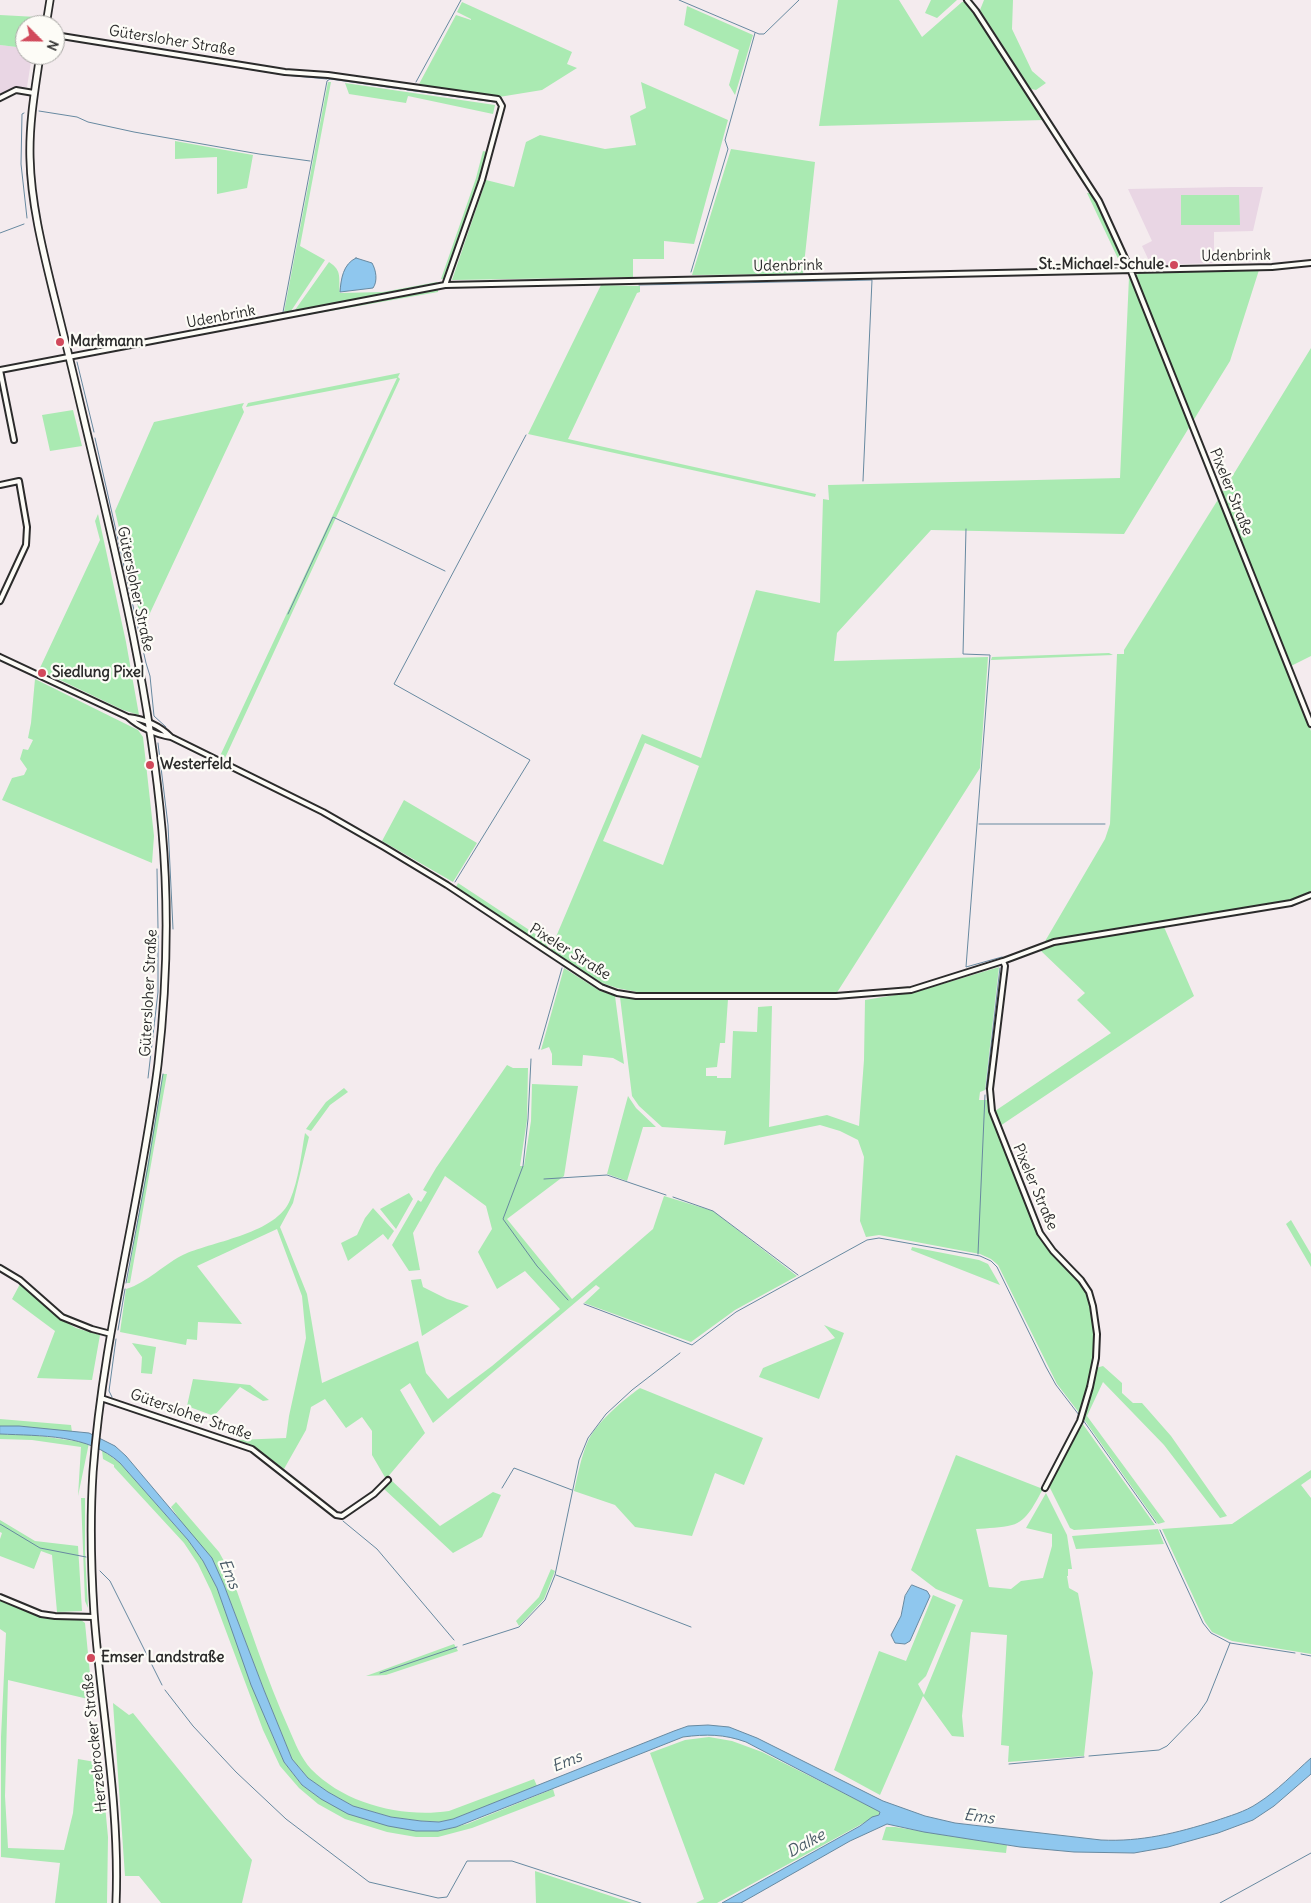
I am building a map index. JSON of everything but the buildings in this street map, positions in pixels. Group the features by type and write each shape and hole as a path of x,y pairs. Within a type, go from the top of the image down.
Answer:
{"main road":[{"path":"48,15 50,0"},
{"name":"Gütersloher Straße","path":"38,65 30,136 32,186 44,252 134,639 149,722 164,858 166,917 164,992 157,1067 111,1334 97,1430"},
{"name":"Herzebrocker Straße","path":"97,1430 92,1501 91,1552 94,1617 116,1826 116,1903"}],"street":[{"path":"967,0 1099,201 1130,269"},
{"name":"Gütersloher Straße","path":"65,37 285,72 328,75 498,99 502,106 482,180 445,285"},
{"path":"0,98 16,90 34,93"},
{"name":"Udenbrink","path":"14,440 0,370 445,285 1272,267 1311,262"},
{"name":"Pixeler Straße","path":"1130,269 1311,724"},
{"path":"0,485 19,481 27,527 26,545 0,600"},
{"path":"0,657 128,717 136,724 150,730"},
{"path":"128,717 149,722"},
{"name":"Pixeler Straße","path":"149,722 171,737"},
{"name":"Pixeler Straße","path":"150,730 171,737 315,808 447,885 559,961 601,987 614,992 636,996 867,995 918,989 1054,942 1291,903 1311,895"},
{"name":"Pixeler Straße","path":"1003,961 1005,966 990,1089 992,1111 1040,1233 1053,1251 1081,1280 1089,1292 1097,1334 1096,1358 1080,1421 1045,1488"},
{"path":"0,1268 20,1280 62,1317 92,1329 111,1334"},
{"name":"Gütersloher Straße","path":"101,1398 252,1449 336,1515 342,1516 374,1494 388,1480"},
{"path":"0,1598 41,1614 94,1617"}],"shaded area":[{"path":"0,45 15,47 15,65 30,65 27,87 14,88 0,94"},
{"path":"1263,187 1253,231 1214,232 1214,263 1151,265 1142,246 1152,241 1128,189"}],"green space":[{"path":"838,0 899,0 922,37 962,2 965,2 975,12 1044,120 819,126"},
{"path":"931,0 957,0 937,18 925,13"},
{"path":"984,0 1013,0 1012,29 1032,71 1046,83 1036,90 1031,89 980,10"},
{"path":"462,2 572,52 567,64 577,68 542,90 499,97 418,86 456,15 471,20 457,12"},
{"path":"687,6 753,35 735,95 729,85 739,50 684,25"},
{"path":"0,15 15,16 15,47 0,45"},
{"path":"328,82 331,82 300,246 325,260 291,311 284,312"},
{"path":"641,82 728,120 694,244 664,241 664,259 633,259 633,277 452,280 486,180 514,187 526,142 540,135 605,149 636,145 630,116 646,108"},
{"path":"345,83 495,105 493,114 408,96 406,103 349,94"},
{"path":"175,141 253,155 247,188 217,194 217,157 175,159"},
{"path":"731,149 815,162 803,274 692,275"},
{"path":"483,151 487,152 480,179 445,279 441,279 476,178"},
{"path":"1087,193 1091,193 1105,218 1123,261 1121,265"},
{"path":"1181,195 1239,195 1240,225 1181,225"},
{"path":"329,262 338,272 340,293 383,292 437,282 438,284 295,310"},
{"path":"1259,270 1230,361 1193,421 1136,277 1138,273"},
{"path":"1129,277 1131,277 1190,426 1124,534 931,530 837,633 834,661 988,657 980,768 836,994 637,992 602,983 550,951 642,734 701,758 756,590 820,603 823,499 829,500 828,485 1120,478","holes":["645,743 699,766 663,865 603,841"]},
{"path":"601,285 640,286 640,292 637,293 568,439 816,494 815,497 528,434"},
{"path":"438,288 438,292 307,315 307,313"},
{"path":"1311,348 1311,656 1291,666 1222,493"},
{"path":"400,373 398,377 400,379 225,758 220,756 397,378 246,407 248,403"},
{"path":"244,403 242,407 244,412 143,628 115,511 154,422"},
{"path":"73,410 82,446 50,451 42,415"},
{"path":"1219,498 1311,731 1311,891 1290,900 1101,931 1044,943 1105,839 1110,824 1117,654 1124,654 1124,650"},
{"path":"98,514 126,642 139,715 123,710 39,670 100,540 95,521"},
{"path":"1109,653 1113,655 991,660 992,657"},
{"path":"35,679 138,730 143,737 154,836 152,863 2,800 12,778 24,775 27,769 20,759 23,749 28,750 33,740 28,738"},
{"path":"404,800 477,843 453,882 382,841"},
{"path":"458,883 549,943 547,948 456,887"},
{"path":"1164,927 1194,996 1000,1126 995,1111 1111,1033 1077,1000 1085,993 1040,950 1057,945"},
{"path":"999,967 985,1090 980,1092 979,1100 988,1100 990,1112 1038,1234 1080,1281 1087,1292 1092,1306 1095,1334 1094,1357 1080,1414 1057,1384 998,1265 991,1259 980,1254 879,1235 866,1237 860,1221 864,1157 858,1140 840,1131 820,1125 724,1145 726,1131 662,1127 639,1106 632,1096 620,997 637,999 728,999 725,1043 720,1043 717,1067 706,1068 706,1076 731,1078 733,1031 757,1032 758,1007 772,1006 769,1127 827,1115 859,1126 864,1060 865,1000 919,991"},
{"path":"564,968 600,991 615,996 624,1064 613,1058 583,1055 582,1066 552,1065 552,1054 549,1047 541,1050"},
{"path":"507,1065 513,1068 528,1068 527,1120 520,1166 524,1166 531,1121 532,1084 578,1086 564,1176 507,1219 572,1299 653,1229 664,1196 713,1211 797,1276 735,1310 691,1342 584,1303 600,1288 596,1285 433,1423 410,1383 400,1390 425,1433 386,1479 372,1455 372,1431 362,1417 346,1428 325,1399 311,1407 306,1430 284,1469 253,1446 237,1440 286,1438 306,1338 302,1296 277,1229 197,1266 242,1324 198,1322 197,1340 187,1339 186,1345 120,1332 126,1289 141,1282 185,1254 259,1228 272,1221 283,1211 290,1200 296,1184 305,1133 309,1137 293,1203 280,1227 307,1294 322,1383 418,1341 426,1373 448,1399 492,1366 560,1309 525,1271 497,1289 478,1252 492,1229 486,1206 445,1176 413,1233 420,1270 409,1271 392,1245 418,1200 421,1202 427,1192 423,1190 436,1168"},
{"path":"163,1074 167,1074 130,1283 127,1283"},
{"path":"344,1088 348,1092 330,1105 311,1131 306,1129 326,1102"},
{"path":"628,1096 636,1108 656,1127 643,1127 627,1181 607,1174"},
{"path":"409,1193 413,1199 396,1229 380,1209"},
{"path":"373,1208 394,1231 388,1240 383,1234 348,1261 341,1243 357,1235 365,1218"},
{"path":"1291,1220 1311,1254 1311,1267 1286,1224"},
{"path":"912,1247 979,1260 988,1264 1000,1285 911,1250"},
{"path":"421,1279 423,1287 447,1299 469,1306 422,1336 411,1280"},
{"path":"20,1284 60,1319 76,1328 100,1335 92,1380 37,1378 55,1331 12,1299"},
{"path":"824,1325 844,1333 819,1399 759,1377 763,1368 835,1338"},
{"path":"132,1343 156,1347 152,1374 141,1373 142,1357"},
{"path":"1103,1366 1122,1383 1122,1393 1133,1403 1142,1403 1171,1436 1227,1516 1220,1518 1164,1445 1103,1382 1087,1416 1165,1522 1158,1524 1083,1418 1096,1368"},
{"path":"193,1379 250,1385 269,1400 263,1401 240,1387 214,1416 187,1406"},
{"path":"640,1388 763,1438 744,1485 715,1473 692,1536 635,1527 615,1505 574,1491 583,1453 592,1434 611,1412"},
{"path":"0,1419 71,1425 72,1432 19,1426 0,1426"},
{"path":"1082,1423 1155,1525 1074,1530 1070,1528 1049,1486"},
{"path":"0,1434 33,1435 89,1443 78,1496 81,1447 32,1440 0,1439"},
{"path":"102,1450 120,1463 188,1540 203,1561 217,1588 268,1725 284,1762 302,1785 321,1799 416,1831 438,1831 467,1824 553,1789 555,1796 472,1828 438,1837 416,1837 387,1832 345,1819 318,1804 299,1788 280,1766 263,1730 211,1591 198,1564 184,1543 114,1465 103,1459"},
{"path":"956,1455 1043,1489 1027,1515 1017,1523 1003,1527 976,1529 989,1587 1011,1589 1021,1581 1043,1578 1052,1546 1052,1534 1026,1528 1046,1493 1067,1535 1072,1569 1068,1569 1069,1588 1078,1593 1093,1673 1084,1756 1008,1762 1009,1746 1001,1745 1007,1635 971,1632 962,1716 964,1737 952,1736 923,1696 880,1795 834,1770 879,1651 906,1661 933,1595 956,1605 926,1676 918,1684 924,1695 963,1600 936,1589 911,1570"},
{"path":"1311,1470 1311,1478 1301,1485 1311,1498 1311,1654 1232,1641 1212,1632 1205,1622 1162,1529 1232,1524"},
{"path":"391,1480 440,1526 493,1492 501,1495 482,1537 453,1553 383,1488"},
{"path":"81,1498 85,1498 88,1608 85,1601"},
{"path":"176,1502 219,1552 230,1572 265,1671 296,1745 307,1765 325,1781 357,1800 375,1806 394,1810 431,1813 449,1811 534,1779 537,1786 453,1819 439,1822 391,1817 353,1806 308,1778 292,1759 224,1585 171,1507"},
{"path":"0,1520 35,1541 78,1546 82,1611 57,1612 52,1555 41,1551 34,1569 0,1556 2,1533 0,1532"},
{"path":"1158,1529 1164,1544 1076,1549 1072,1536"},
{"path":"551,1569 555,1571 544,1599 519,1626 516,1621 539,1597"},
{"path":"0,1600 41,1616 81,1620 85,1623 90,1674 88,1699 8,1680 5,1796 8,1848 64,1850 73,1813 78,1759 101,1763 108,1837 107,1903 55,1903 60,1863 1,1857 1,1737 6,1633 0,1629"},
{"path":"454,1644 458,1651 386,1675 366,1676"},
{"path":"113,1703 129,1715 133,1713 252,1860 242,1903 161,1903 139,1876 125,1876"},
{"path":"709,1737 732,1741 762,1752 879,1811 880,1814 717,1903 696,1903 704,1899 650,1753 685,1740"},
{"path":"886,1827 1007,1845 1006,1853 882,1840"},
{"path":"535,1871 632,1903 536,1903"}],"water":[{"path":"356,258 372,263 376,276 375,285 373,288 340,292 345,268"},
{"path":"0,1426 89,1433 115,1446 126,1456 212,1558 292,1759 308,1778 328,1792 353,1806 391,1817 439,1822 453,1819 674,1731 688,1726 708,1725 729,1727 757,1738 883,1801 925,1816 955,1823 1101,1840 1130,1840 1159,1836 1215,1821 1258,1803 1311,1758 1311,1774 1274,1806 1253,1820 1218,1833 1168,1847 1134,1853 1074,1852 1020,1847 924,1832 887,1824 850,1841 741,1903 722,1903 860,1826 872,1817 879,1815 880,1812 746,1742 730,1737 707,1735 683,1737 456,1827 438,1831 416,1831 388,1826 348,1814 321,1799 302,1785 284,1762 251,1685 217,1588 203,1561 188,1540 120,1463 94,1447 79,1442 48,1436 0,1434"},
{"path":"912,1585 927,1591 930,1596 910,1641 905,1644 895,1643 891,1635 901,1616 905,1596"}],"waterway":[{"path":"416,82 461,0"},
{"path":"679,0 759,34 764,34 799,0"},
{"path":"691,272 728,149 725,140 755,33"},
{"path":"204,62 285,75 327,79"},
{"path":"283,312 327,81 330,79 401,89"},
{"path":"407,90 495,102"},
{"path":"39,111 77,117 88,122 134,132 310,161"},
{"path":"24,113 22,114 21,164 27,218"},
{"path":"0,233 24,224"},
{"path":"639,285 872,280 863,481"},
{"path":"77,362 94,432"},
{"path":"455,882 530,760 394,684 526,435"},
{"path":"95,438 150,676 154,716 166,727"},
{"path":"288,614 333,517 445,571"},
{"path":"966,529 963,654 990,655 966,967 1002,957"},
{"path":"158,743 168,825 173,929"},
{"path":"979,824 1105,824"},
{"path":"157,869 158,928"},
{"path":"148,1078 158,992 158,935"},
{"path":"539,1049 562,968"},
{"path":"986,1089 1000,968"},
{"path":"531,1059 523,1166 503,1219 537,1266 568,1300"},
{"path":"126,1283 163,1074"},
{"path":"978,1254 985,1095"},
{"path":"544,1179 607,1175 666,1195"},
{"path":"673,1197 713,1211 798,1275"},
{"path":"584,1304 692,1345 736,1312 867,1240 879,1238 980,1256 991,1261 997,1267 1046,1367 1056,1385 1079,1415"},
{"path":"118,1330 125,1289"},
{"path":"112,1397 109,1391 116,1339"},
{"path":"463,1645 519,1627 545,1600 555,1575 579,1460 588,1438 606,1414 632,1390 680,1353"},
{"path":"1083,1420 1156,1523"},
{"path":"502,1488 514,1468 572,1490"},
{"path":"343,1521 377,1549 454,1640"},
{"path":"0,1524 40,1548 86,1557"},
{"path":"1160,1530 1203,1623 1211,1633 1230,1643 1295,1653"},
{"path":"100,1571 110,1581 162,1685"},
{"path":"556,1575 691,1627"},
{"path":"1089,1756 1159,1750 1167,1746 1198,1714 1207,1701 1230,1643"},
{"path":"380,1673 457,1647"},
{"path":"1301,1654 1311,1656"},
{"path":"165,1690 193,1726 236,1772 286,1819 369,1882 438,1898 447,1897 467,1861 512,1861 641,1903"},
{"path":"1009,1764 1084,1757"},
{"path":"1220,1903 1311,1853"}],"place":[{"name":"St.-Michael-Schule","path":"1174,265"},
{"name":"Markmann","path":"60,342"},
{"name":"Siedlung Pixel","path":"42,673"},
{"name":"Westerfeld","path":"150,765"},
{"name":"Emser Landstraße","path":"91,1658"}],"water label":[{"name":"Ems","path":"229,1574"},
{"name":"Ems","path":"567,1762"},
{"name":"Ems","path":"979,1817"},
{"name":"Dalke","path":"806,1844"}]}
